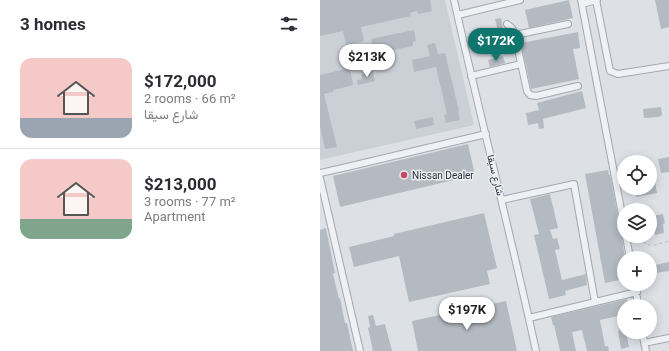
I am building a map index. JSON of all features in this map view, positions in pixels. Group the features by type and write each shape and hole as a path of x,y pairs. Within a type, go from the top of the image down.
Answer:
{"street":[{"name":"شارع سيقا","path":"454,0 471,76 502,200 536,351"},
{"path":"458,15 520,0"},
{"path":"620,203 581,2 597,0 610,71 618,74 669,66"},
{"path":"507,24 512,28 515,34 527,91 532,96 578,86"},
{"path":"515,34 568,24"},
{"path":"471,76 521,64"},
{"path":"320,173 486,134"},
{"path":"320,178 360,351"},
{"path":"502,200 574,184 595,302"},
{"path":"529,318 637,292 638,299"},
{"path":"644,343 669,338"},
{"path":"643,339 646,351"}],"path":[{"path":"645,243 651,246 669,240"}],"shaded area":[{"path":"320,0 445,0 474,125 320,160"}],"building":[{"path":"320,0 430,0 432,11 418,14 417,11 410,13 411,16 361,27 364,41 346,46 343,31 320,36"},
{"path":"569,0 573,18 529,28 525,10"},
{"path":"655,0 669,0 669,27 661,29"},
{"path":"501,18 504,35 509,34 514,52 503,54 495,19"},
{"path":"414,30 416,41 413,42 413,46 374,54 371,39"},
{"path":"578,32 580,48 573,49 579,79 531,89 521,43"},
{"path":"435,43 438,54 445,53 460,120 446,123 444,115 447,114 436,67 414,72 412,60 430,56 427,45"},
{"path":"503,56 505,63 490,67 488,60"},
{"path":"350,68 353,85 324,94 337,147 325,149 320,127 320,75"},
{"path":"373,71 375,81 358,85 357,80 362,79 361,74"},
{"path":"582,91 586,108 543,119 544,128 539,129 538,123 528,125 526,113 539,110 537,103"},
{"path":"661,107 662,115 659,117 644,118 643,109"},
{"path":"433,117 434,125 416,129 414,121"},
{"name":"Nissan Dealer","path":"468,144 475,175 340,207 333,176"},
{"path":"669,157 669,172 661,173 658,159"},
{"path":"608,170 610,175 617,211 617,243 623,243 624,251 617,251 617,280 605,283 585,174"},
{"path":"550,194 558,228 550,230 553,239 557,238 560,249 555,250 562,280 586,274 587,285 565,291 566,295 549,299 534,235 539,234 530,199"},
{"path":"636,195 646,195 636,197"},
{"path":"484,213 497,268 487,271 490,284 409,302 399,256 354,267 349,247 394,236 394,234"},
{"path":"663,214 665,223 663,224 664,233 657,235 657,215"},
{"path":"326,228 335,273 333,274 345,323 347,323 353,351 320,351 320,230"},
{"path":"669,262 669,271 657,273 657,265"},
{"path":"506,301 517,351 418,351 412,321"},
{"path":"617,301 617,316 600,320 605,346 608,346 609,351 587,351 582,330 572,332 576,351 560,351 551,317"},
{"path":"373,315 376,326 385,324 392,351 373,351 368,328 370,327 368,316"},
{"path":"619,339 627,339 629,347 621,349"}],"place":[{"name":"Nissan Dealer","path":"404,175"}]}
